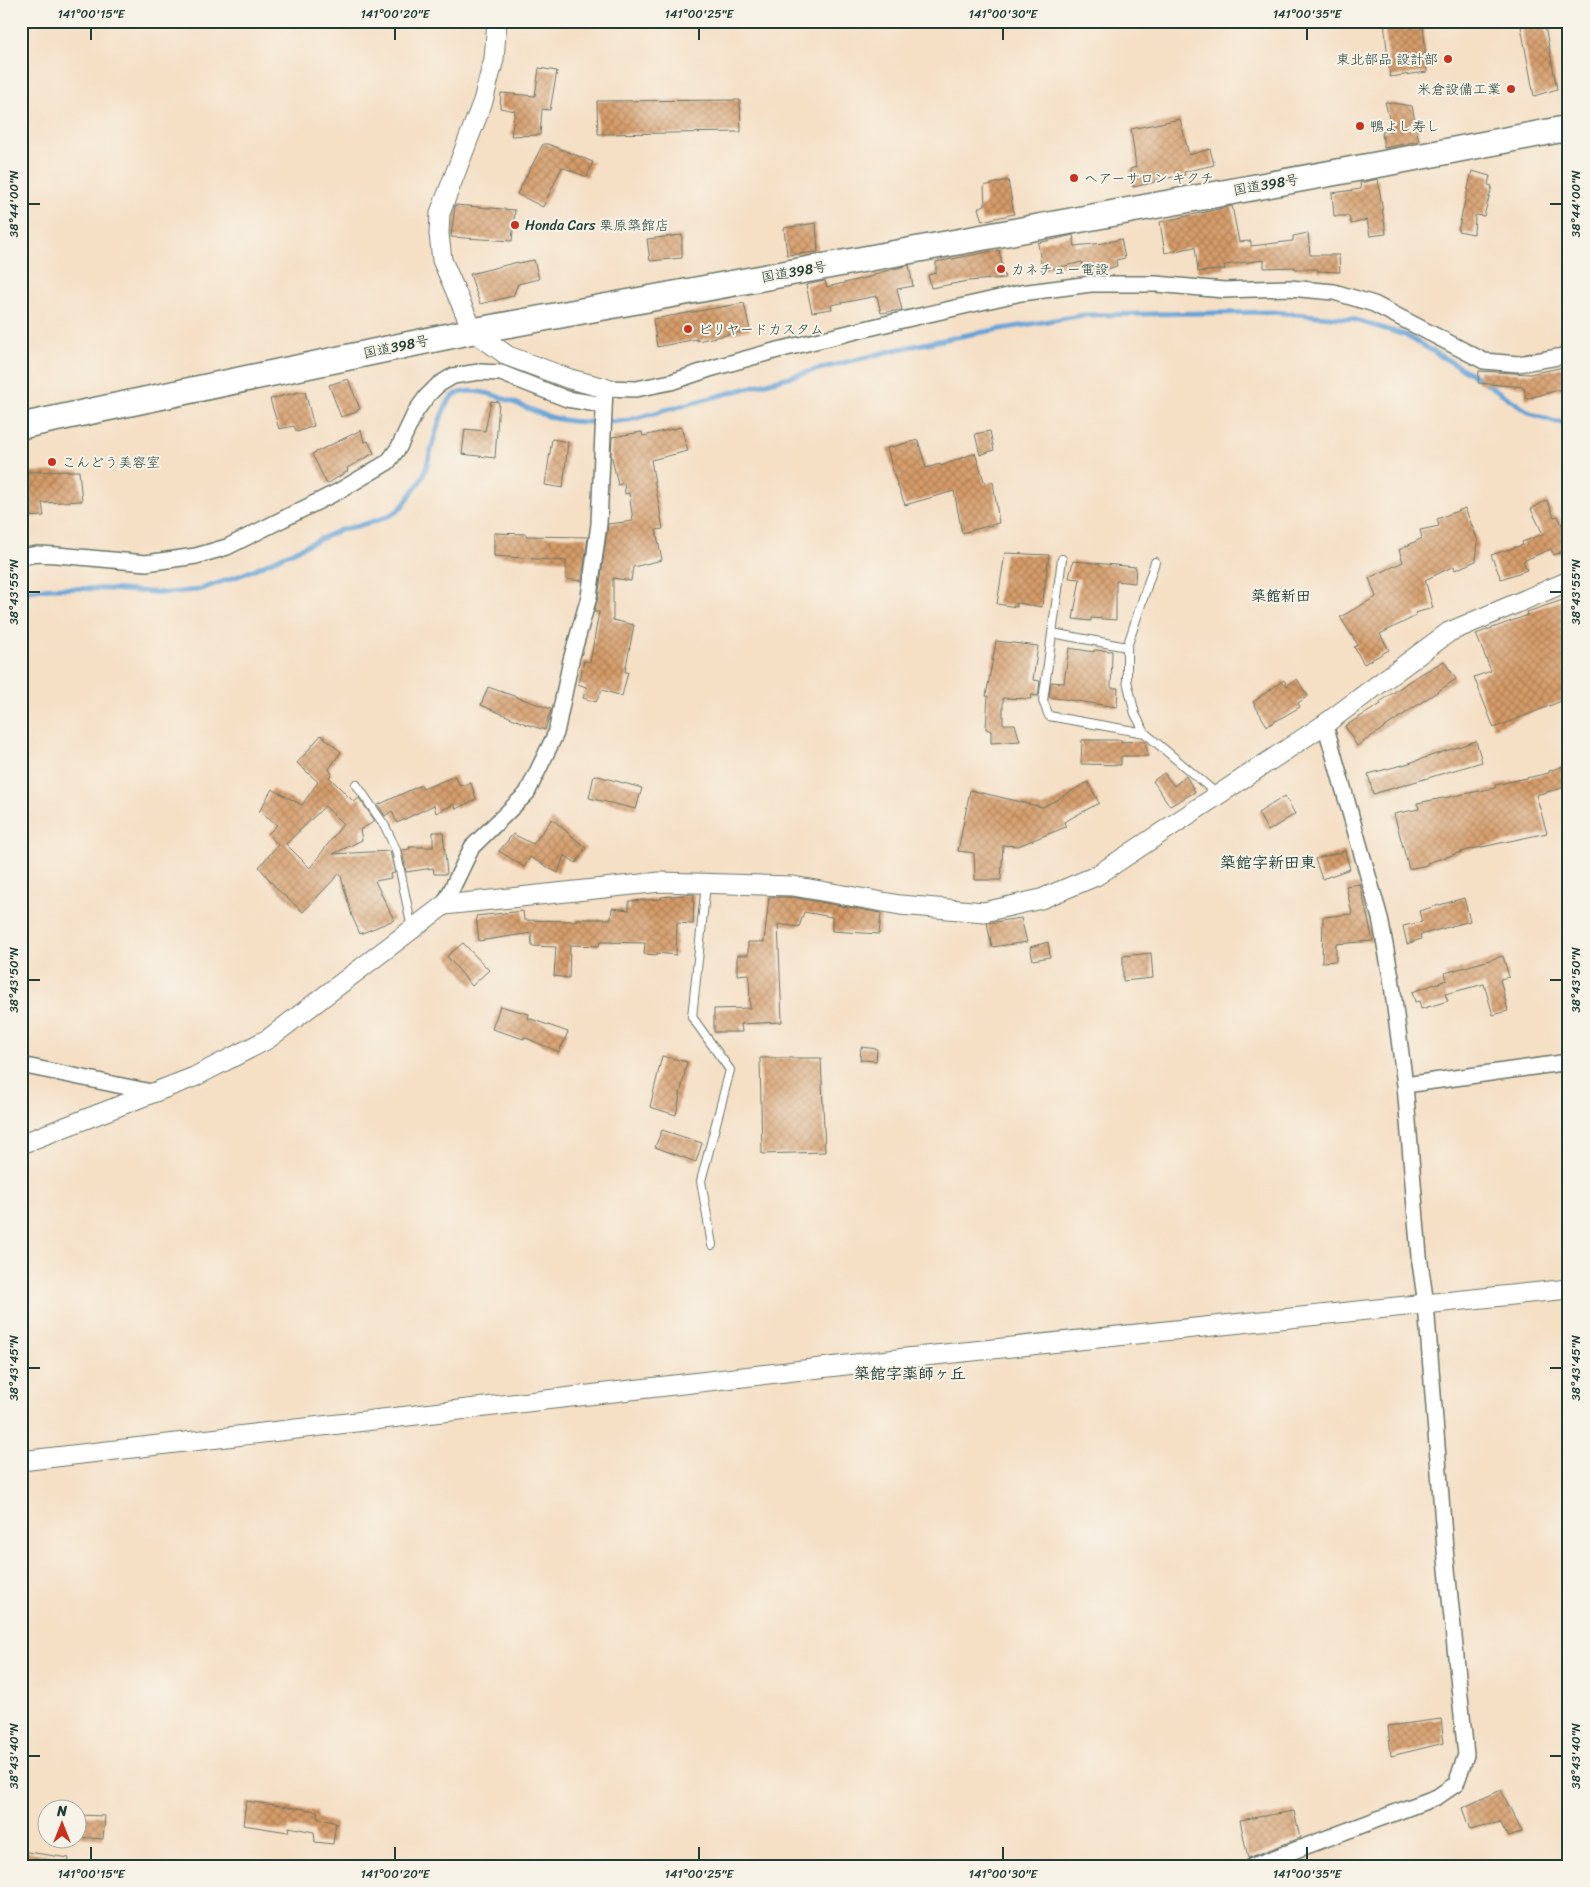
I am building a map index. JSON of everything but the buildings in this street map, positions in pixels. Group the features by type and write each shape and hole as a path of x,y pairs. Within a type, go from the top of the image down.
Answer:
{"highway":[{"name":"国道398号","path":"21,426 473,331 1569,128"}],"street":[{"path":"497,21 494,59 483,101 440,213 438,234 442,260 473,331 508,356 570,379 604,402"},
{"path":"21,557 37,554 146,563 196,556 227,547 339,491 388,462 399,447 416,411 427,396 438,385 454,376 479,372 500,373 567,398 604,402 636,389 671,382 774,351 1021,293 1092,284 1156,284 1224,290 1289,288 1334,292 1374,304 1484,361 1518,364 1569,355"},
{"path":"21,1144 194,1078 268,1039 444,905 472,847 527,793 556,733 571,660 589,597 599,524 604,402"},
{"path":"444,905 660,882 793,886 900,905 984,912 1041,899 1096,876 1325,724 1449,632 1569,581"},
{"path":"1254,1866 1437,1797 1456,1784 1466,1755 1445,1549 1426,1304 1419,1256 1405,1085 1391,977 1380,918 1325,724"},
{"path":"1405,1085 1569,1062"},
{"path":"21,1065 156,1093"},
{"path":"21,1461 906,1358 1569,1289"}],"lane":[{"path":"1062,559 1044,701 1049,716 1145,733"},
{"path":"1155,562 1127,647 1127,681 1135,714 1145,733 1218,795"},
{"path":"1052,633 1127,647"},
{"path":"356,784 385,826 396,850 412,929"},
{"path":"706,883 692,1017 730,1070 701,1181 712,1245"}],"waterway":[{"path":"21,592 52,588 165,593 198,590 244,574 340,530 388,516 403,506 421,480 440,419 450,399 456,394 467,391 492,394 563,420 591,422 629,420 899,349 972,334 1084,315 1273,312 1352,319 1405,335 1480,379 1532,414 1556,422 1569,422"}],"place":[{"name":"東北部品 設計部","path":"1448,59"},
{"name":"米倉設備工業","path":"1511,89"},
{"name":"鴨よし寿し","path":"1360,126"},
{"name":"ヘアーサロン キクチ","path":"1074,178"},
{"name":"Honda Cars 栗原築館店","path":"515,225"},
{"name":"カネチュー電設","path":"1001,269"},
{"name":"ビリヤードカスタム","path":"688,329"},
{"name":"こんどう美容室","path":"52,462"}],"district":[{"name":"築館新田","path":"1281,596"},
{"name":"築館字新田東","path":"1268,862"},
{"name":"築館字薬師ヶ丘","path":"910,1373"}]}
